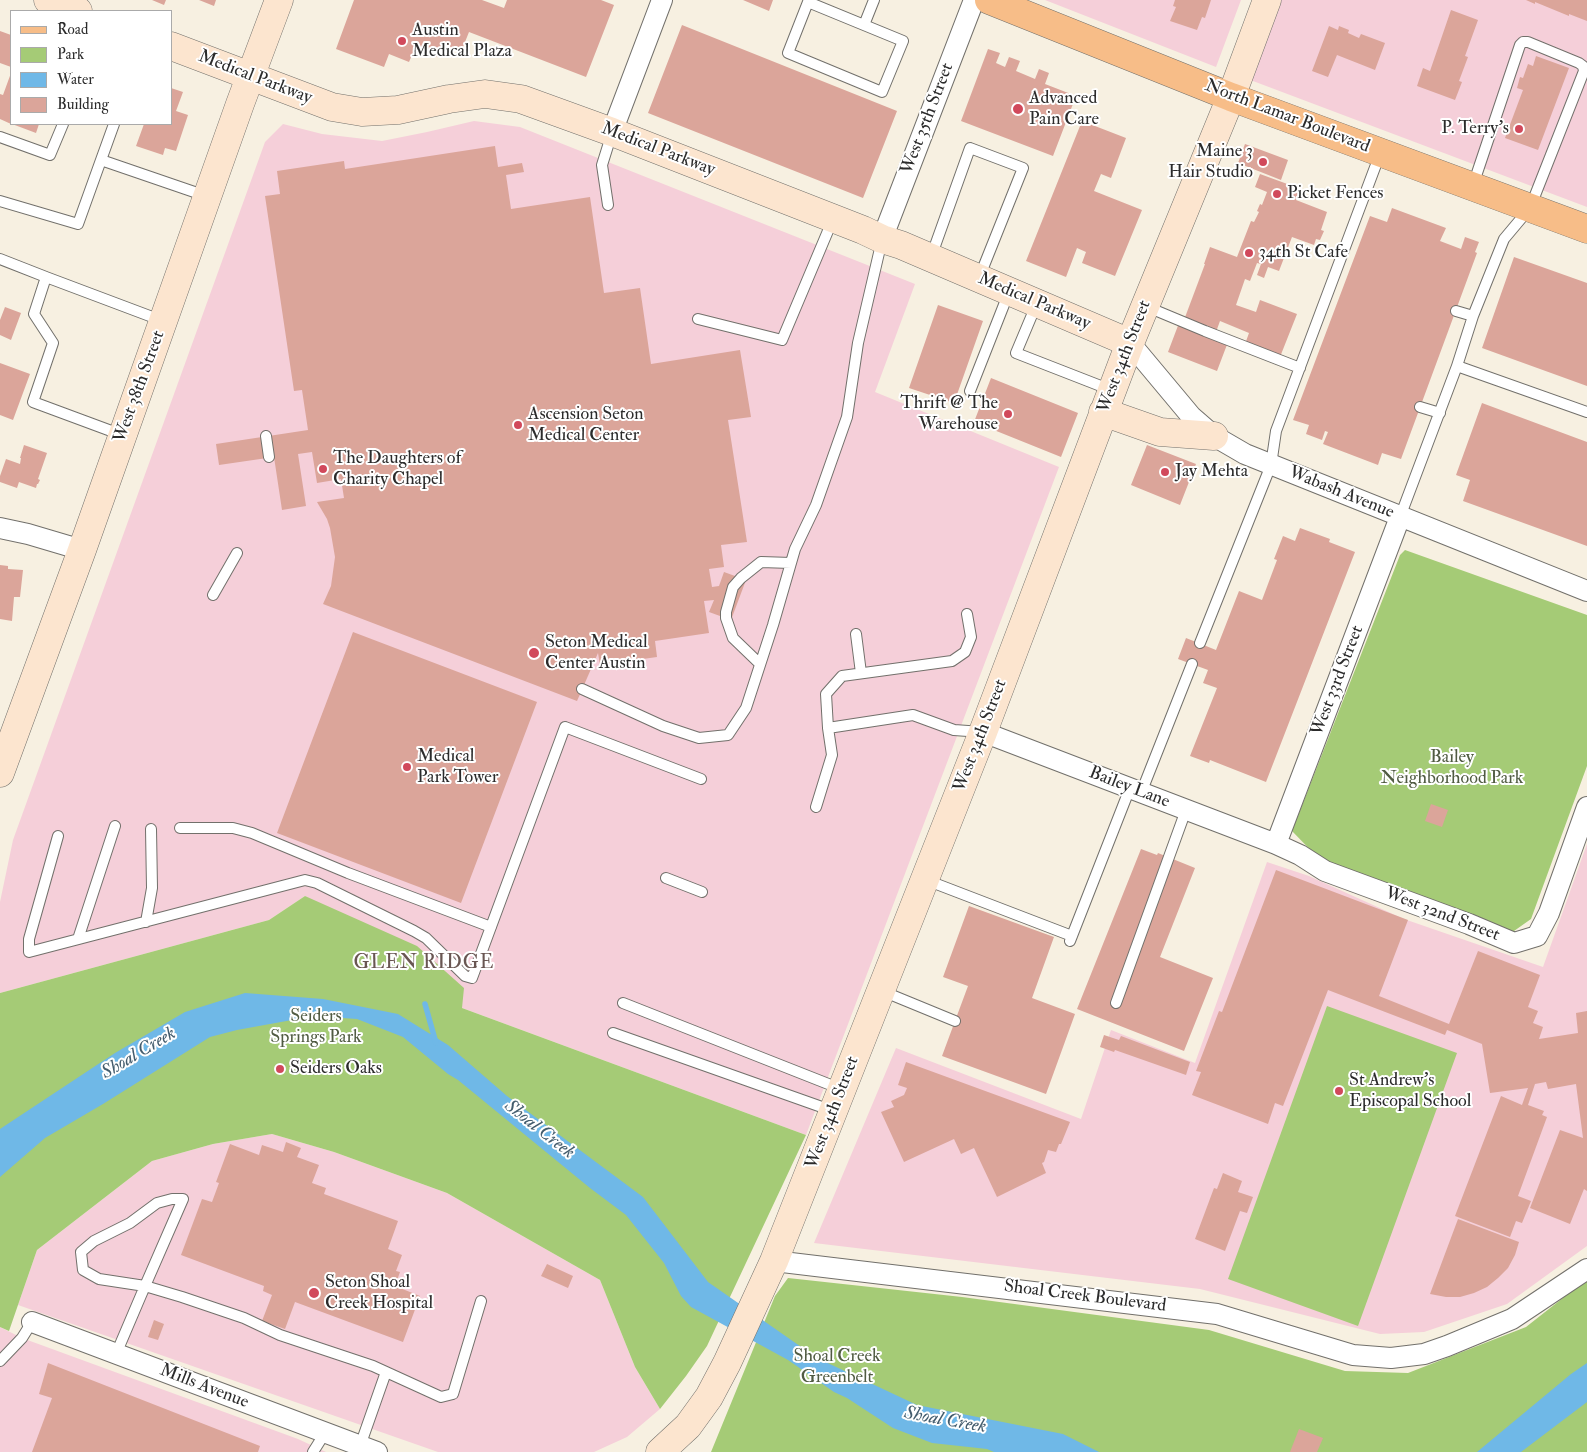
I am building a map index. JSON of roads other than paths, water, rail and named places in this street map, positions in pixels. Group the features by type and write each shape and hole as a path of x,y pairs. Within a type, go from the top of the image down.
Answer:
{"main road":[{"name":"North Lamar Boulevard","path":"989,0 1231,97 1587,229"}],"street":[{"path":"48,0 75,10"},
{"name":"West 38th Street","path":"0,773 6,736 82,550 278,0"},
{"path":"612,132 662,0"},
{"name":"West 35th Street","path":"882,239 974,0"},
{"name":"West 34th Street","path":"660,1452 688,1426 709,1397 770,1272 983,732 1130,343 1231,97 1267,0"},
{"name":"Medical Parkway","path":"172,46 332,107 362,112 398,110 449,99 485,94 521,98 863,230 1130,343"},
{"name":"Wabash Avenue","path":"1130,343 1191,416 1214,436 1245,454 1587,591"},
{"path":"1108,401 1160,432 1214,436"},
{"name":"West 33rd Street","path":"1276,844 1400,517"},
{"path":"0,528 82,550"},
{"name":"Bailey Lane","path":"983,732 1276,844"},
{"name":"West 32nd Street","path":"1276,844 1300,855 1326,871 1514,943 1537,936 1549,913 1587,807"},
{"name":"Shoal Creek Boulevard","path":"770,1272 1217,1314 1353,1355 1391,1358 1424,1354 1512,1319 1587,1269"},
{"name":"Mills Avenue","path":"32,1322 368,1449"}],"lane":[{"path":"864,25 874,0"},
{"path":"808,2 864,25 903,41 882,92 788,53 808,2"},
{"path":"1400,517 1440,413 1473,316 1504,239 1530,208 1584,71 1583,66 1528,42 1523,42 1520,45 1472,186"},
{"path":"0,137 50,155 63,125"},
{"path":"0,201 78,224 114,125"},
{"path":"608,205 602,165 612,132"},
{"path":"930,258 970,148 1023,168 979,279"},
{"path":"1200,643 1271,465 1276,431 1380,152"},
{"path":"101,160 207,196"},
{"path":"698,319 782,340 833,218"},
{"path":"582,689 672,729 699,738 728,735 746,708 795,549 816,505 847,417 858,342 882,239"},
{"path":"0,259 164,321"},
{"path":"46,277 34,314 52,343 33,402 123,435"},
{"path":"970,391 1009,292"},
{"path":"1037,304 1016,353 1108,401"},
{"path":"1145,306 1300,368"},
{"path":"1456,311 1473,316"},
{"path":"1457,366 1587,412"},
{"path":"1420,407 1440,413"},
{"path":"266,436 270,457"},
{"path":"213,595 237,553"},
{"path":"760,664 733,638 726,618 726,612 733,587 761,562 791,562"},
{"path":"816,807 832,755 826,694 842,676 952,661 966,652 971,637 967,614"},
{"path":"856,634 861,673"},
{"path":"925,880 1071,938 1192,664"},
{"path":"828,728 913,715 954,730 983,732"},
{"path":"58,836 29,939 29,952 305,880 317,883 426,938 465,976 472,978 565,727 701,779"},
{"path":"1116,1003 1186,810"},
{"path":"78,939 115,826"},
{"path":"180,828 233,828 252,833 348,873 491,927"},
{"path":"146,922 152,888 151,829"},
{"path":"666,878 702,892"},
{"path":"881,990 955,1021"},
{"path":"624,1003 837,1100"},
{"path":"613,1033 837,1100"},
{"path":"116,1354 144,1286 183,1199 172,1199 157,1203 130,1223 94,1241 81,1252 83,1270 99,1279 144,1286 182,1296 244,1318 280,1335 373,1366 441,1397 453,1394 482,1301"},
{"path":"0,1361 22,1338 32,1322"},
{"path":"368,1449 386,1372"},
{"path":"313,1452 325,1433"}],"water":[{"name":"Shoal Creek","path":"245,993 323,999 398,1014 448,1045 507,1096 643,1197 708,1282 817,1358 917,1405 1063,1434 1099,1452 994,1452 987,1449 932,1443 893,1428 847,1398 834,1392 788,1360 691,1307 681,1296 664,1263 626,1215 403,1037 357,1019 314,1016 237,1030 210,1037 45,1138 0,1177 0,1129 115,1053 185,1012"},
{"path":"1587,1363 1587,1402 1521,1452 1477,1452 1571,1374"}],"waterway":[{"path":"425,1004 436,1043"}],"place":[{"name":"Austin Medical Plaza","path":"402,41"},
{"name":"Advanced Pain Care","path":"1018,109"},
{"name":"P. Terry's","path":"1519,129"},
{"name":"Maine 3 Hair Studio","path":"1263,162"},
{"name":"Picket Fences","path":"1277,194"},
{"name":"34th St Cafe","path":"1249,253"},
{"name":"Thrift @ The Warehouse","path":"1008,414"},
{"name":"Ascension Seton Medical Center","path":"518,425"},
{"name":"The Daughters of Charity Chapel","path":"323,469"},
{"name":"Jay Mehta","path":"1165,472"},
{"name":"Seton Medical Center Austin","path":"534,653"},
{"name":"Medical Park Tower","path":"407,767"},
{"name":"Seiders Oaks","path":"280,1069"},
{"name":"St Andrew's Episcopal School","path":"1339,1091"},
{"name":"Seton Shoal Creek Hospital","path":"314,1293"}],"district":[{"name":"GLEN RIDGE","path":"424,964"}],"park label":[{"name":"Bailey Neighborhood Park","path":"1452,768"},
{"name":"Seiders Springs Park","path":"316,1027"},
{"name":"Shoal Creek Greenbelt","path":"837,1367"}]}
